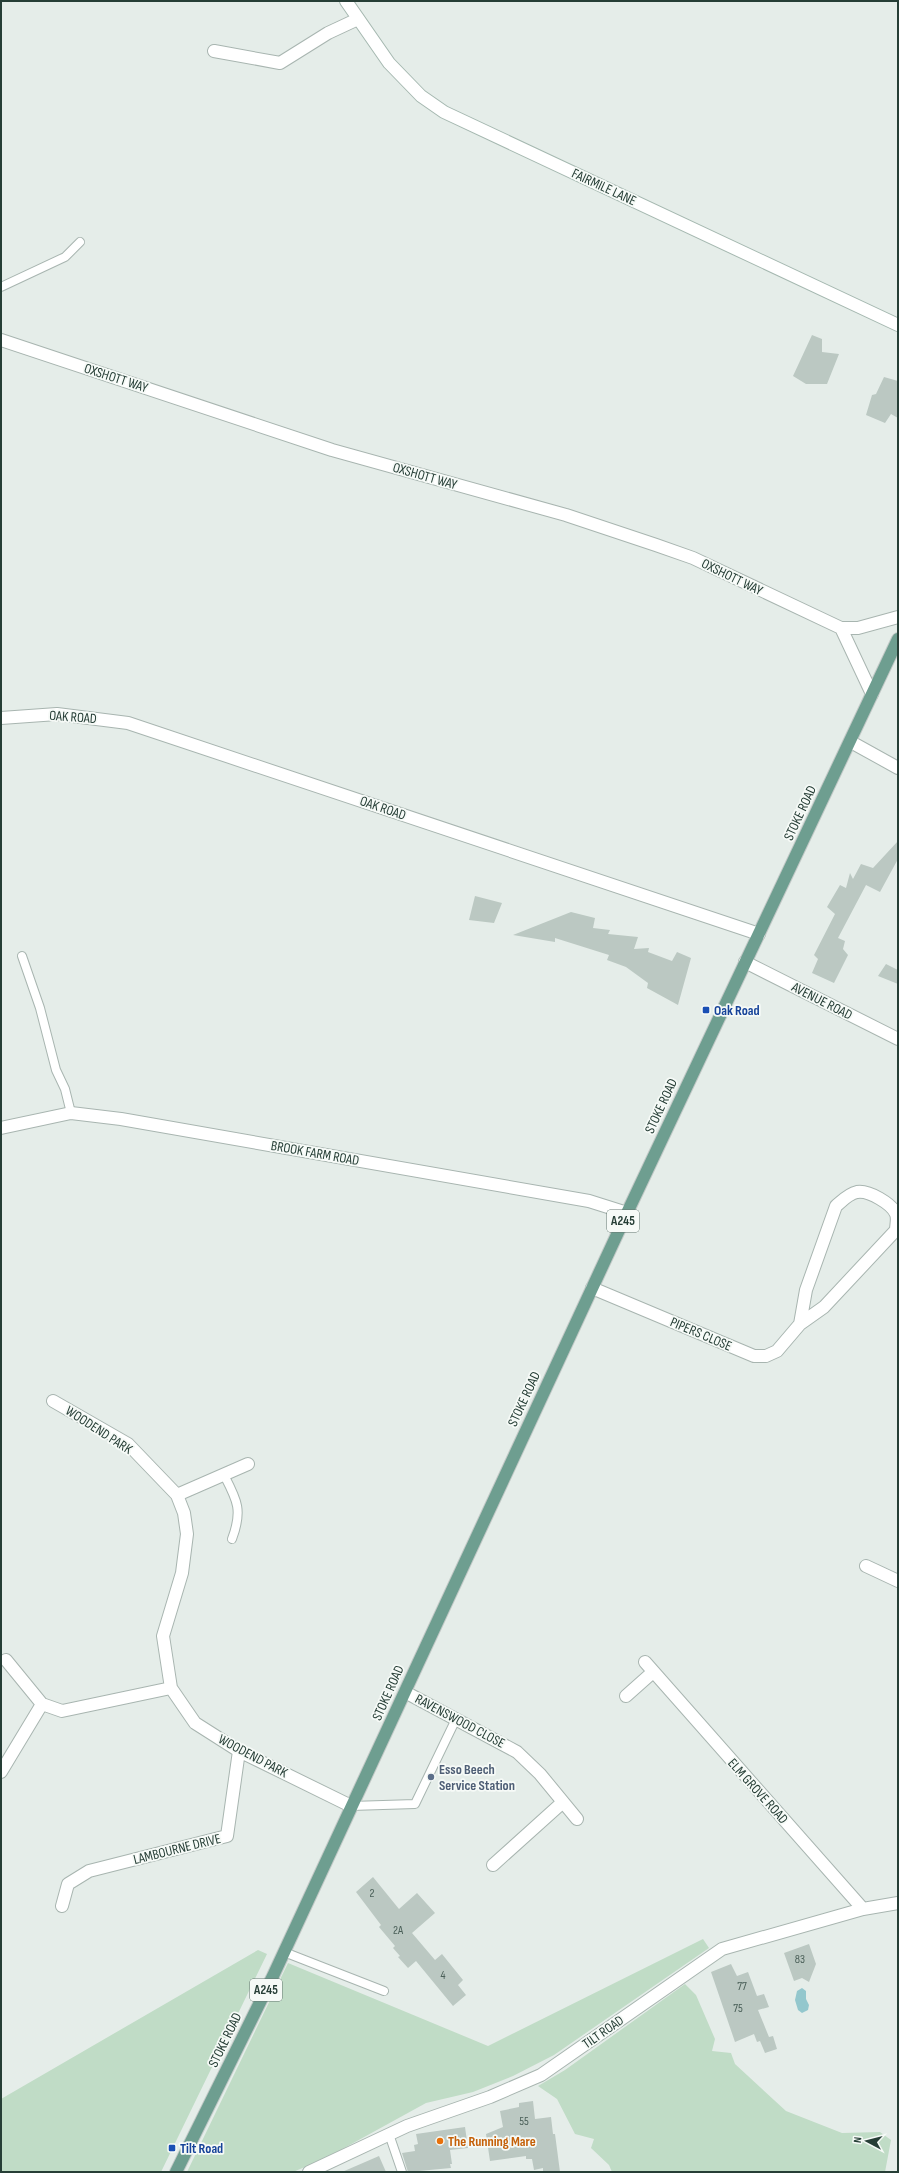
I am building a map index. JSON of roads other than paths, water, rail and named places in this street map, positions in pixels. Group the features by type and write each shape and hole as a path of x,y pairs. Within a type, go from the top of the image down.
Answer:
{"main road":[{"name":"STOKE ROAD","path":"176,2172 284,1952 627,1213 745,962 851,742 898,638"}],"street":[{"name":"FAIRMILE LANE","path":"346,1 389,63 421,96 444,112 898,325"},
{"path":"214,51 280,63 328,33 358,19"},
{"name":"OXSHOTT WAY","path":"1,340 332,450 566,515 656,545 693,558 841,628 858,628 898,617"},
{"path":"841,628 872,694"},
{"name":"OAK ROAD","path":"1,718 57,714 128,723 759,934"},
{"path":"851,742 898,768"},
{"name":"AVENUE ROAD","path":"745,962 898,1039"},
{"name":"BROOK FARM ROAD","path":"1,1128 71,1114 129,1121 574,1198 627,1213"},
{"name":"PIPERS CLOSE","path":"592,1288 754,1356 766,1356 777,1351 800,1324 824,1307 896,1230 898,1216 892,1205 869,1194 858,1192 847,1196 836,1206 806,1290 800,1324"},
{"name":"WOODEND PARK","path":"54,1401 128,1444 177,1495 184,1513 187,1534 182,1573 163,1636 171,1688 195,1723 239,1751 351,1806"},
{"path":"177,1495 248,1464"},
{"path":"866,1566 898,1581"},
{"path":"6,1660 42,1704 62,1711 171,1688"},
{"name":"ELM GROVE ROAD","path":"645,1662 863,1909"},
{"path":"626,1696 653,1672"},
{"name":"RAVENSWOOD CLOSE","path":"405,1692 517,1752 540,1774 577,1819"},
{"path":"1,1772 42,1704"},
{"name":"LAMBOURNE DRIVE","path":"62,1906 68,1884 89,1871 227,1836 239,1751"},
{"path":"493,1865 563,1802"},
{"name":"TILT ROAD","path":"309,2172 407,2126 490,2097 541,2075 722,1949 863,1909 898,1903"}],"lane":[{"path":"1,287 66,257 80,242"},
{"path":"22,956 40,1008 56,1070 65,1089 71,1114"},
{"path":"224,1475 236,1499 239,1517 232,1539"},
{"path":"351,1806 415,1804 456,1719"},
{"path":"284,1952 384,1991"},
{"path":"389,2134 402,2172"}],"water":[{"path":"802,1988 806,1991 806,1999 809,2005 808,2010 802,2013 798,2010 795,2000 797,1991"}],"place":[{"name":"Oak Road","path":"706,1010"},
{"name":"Esso Beech Service Station","path":"431,1777"},
{"name":"The Running Mare","path":"440,2141"},
{"name":"Tilt Road","path":"172,2148"}]}
